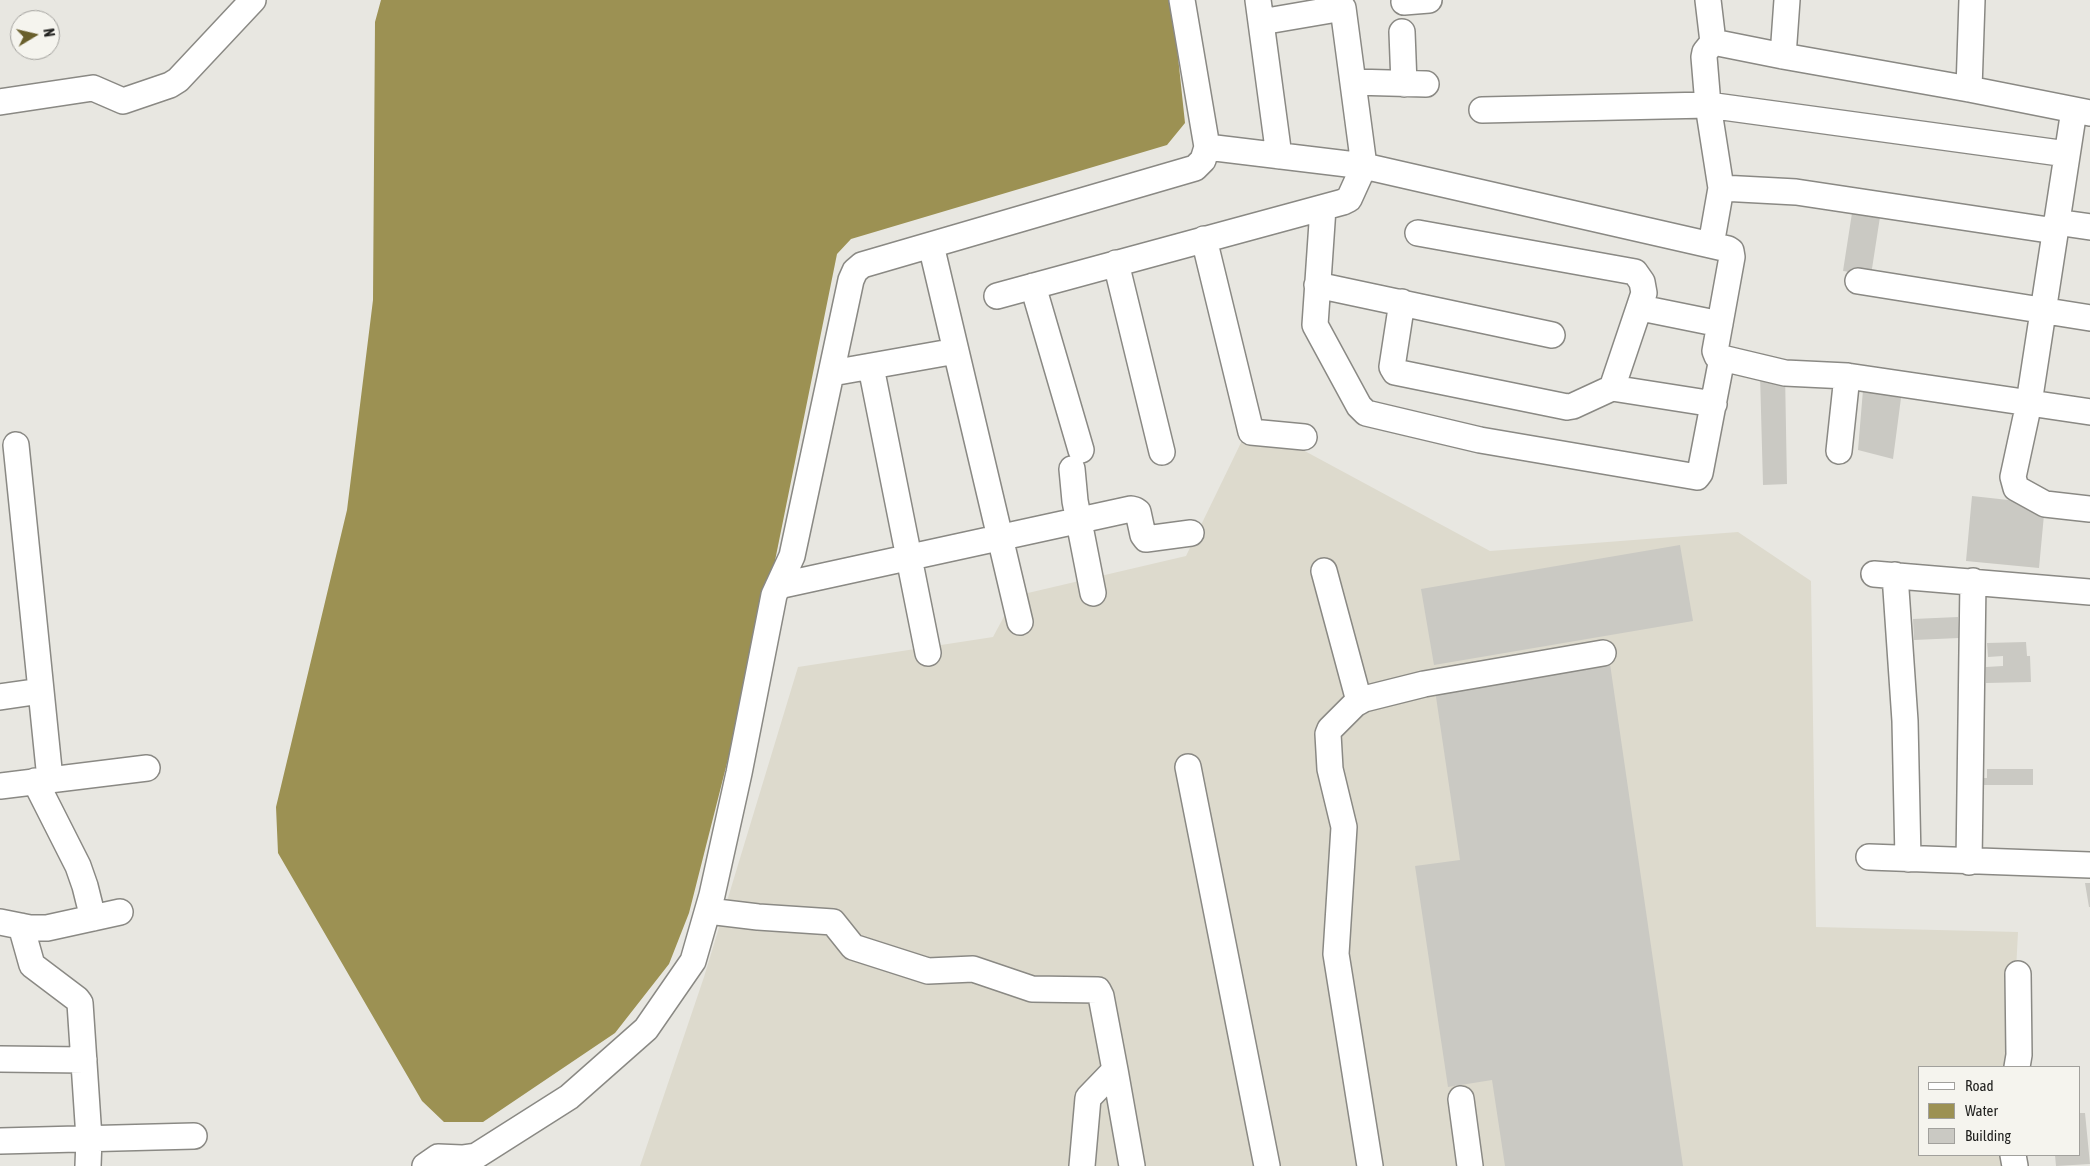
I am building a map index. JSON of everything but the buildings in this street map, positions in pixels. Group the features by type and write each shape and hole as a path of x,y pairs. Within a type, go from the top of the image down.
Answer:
{"street":[{"path":"0,102 93,88 123,101 170,85 178,80 253,0"},
{"path":"425,1166 438,1157 470,1158 476,1156 569,1097 646,1029 692,961 708,911 737,782 774,595 792,556 855,271 862,265 1195,168 1203,160 1207,147 1182,0"},
{"path":"1404,2 1429,0"},
{"path":"1708,0 1713,42 1705,52 1704,57 1708,105 1721,188 1711,245"},
{"path":"1783,56 1787,0"},
{"path":"1969,89 1972,0"},
{"path":"997,296 1323,208 1349,199 1364,166 1343,8 1259,11 1279,156"},
{"path":"1353,82 1415,84 1402,32"},
{"path":"1713,42 1969,89 2082,112 2067,154 2028,403 2013,477 2016,488 2045,504 2090,509"},
{"path":"1482,110 1708,105 2067,154"},
{"path":"1207,147 1364,166 1731,251 1732,256 1715,351 1717,356 1722,358 1785,373 1846,376 2090,412"},
{"path":"1721,188 1796,192 2056,227 2090,227"},
{"path":"1323,208 1315,325 1359,406 1366,413 1480,440 1693,478 1697,477 1700,473 1722,358"},
{"path":"1418,233 1635,272 1642,282 1644,293 1612,388"},
{"path":"1204,240 1251,432 1304,436"},
{"path":"931,245 1020,622"},
{"path":"1116,264 1162,452"},
{"path":"1858,281 2090,318"},
{"path":"1317,285 1552,335"},
{"path":"1033,286 1076,460 1079,521 1094,593"},
{"path":"1402,302 1392,367 1395,372 1567,407 1612,388 1714,404"},
{"path":"1640,305 1645,310 1720,324"},
{"path":"832,373 956,351"},
{"path":"871,367 928,653"},
{"path":"1839,451 1846,376"},
{"path":"16,445 41,691 43,780 78,866 93,918"},
{"path":"778,586 1135,510 1138,512 1143,535 1146,540 1191,533"},
{"path":"1324,572 1359,701"},
{"path":"1908,859 1905,721 1885,575 2090,592 2090,598"},
{"path":"1970,862 1973,581"},
{"path":"1370,1166 1336,954 1344,826 1330,769 1328,734 1330,729 1359,701 1424,684 1603,653"},
{"path":"0,697 41,691"},
{"path":"1188,767 1268,1166"},
{"path":"0,786 147,768"},
{"path":"1869,857 2090,865"},
{"path":"708,911 758,917 833,922 853,947 928,972 973,969 1032,990 1098,990 1101,996 1132,1166"},
{"path":"10,924 46,928 120,912"},
{"path":"10,924 32,965 80,1003 88,1166"},
{"path":"2017,1066 2019,1055 2018,974"},
{"path":"0,1059 84,1060"},
{"path":"1082,1166 1088,1098 1115,1070"},
{"path":"1461,1099 1470,1166"},
{"path":"0,1140 194,1136"}],"shaded area":[{"path":"1251,422 1490,551 1738,532 1811,581 1816,927 2018,932 2011,1066 1918,1066 1918,1156 2010,1156 2012,1166 640,1166 704,977 798,667 993,637 1015,596 1186,556"}],"water":[{"path":"381,0 1172,0 1185,123 1167,145 851,239 837,254 762,625 689,913 669,964 615,1033 483,1122 444,1122 422,1101 278,853 276,807 347,510 373,300 375,22"}]}
